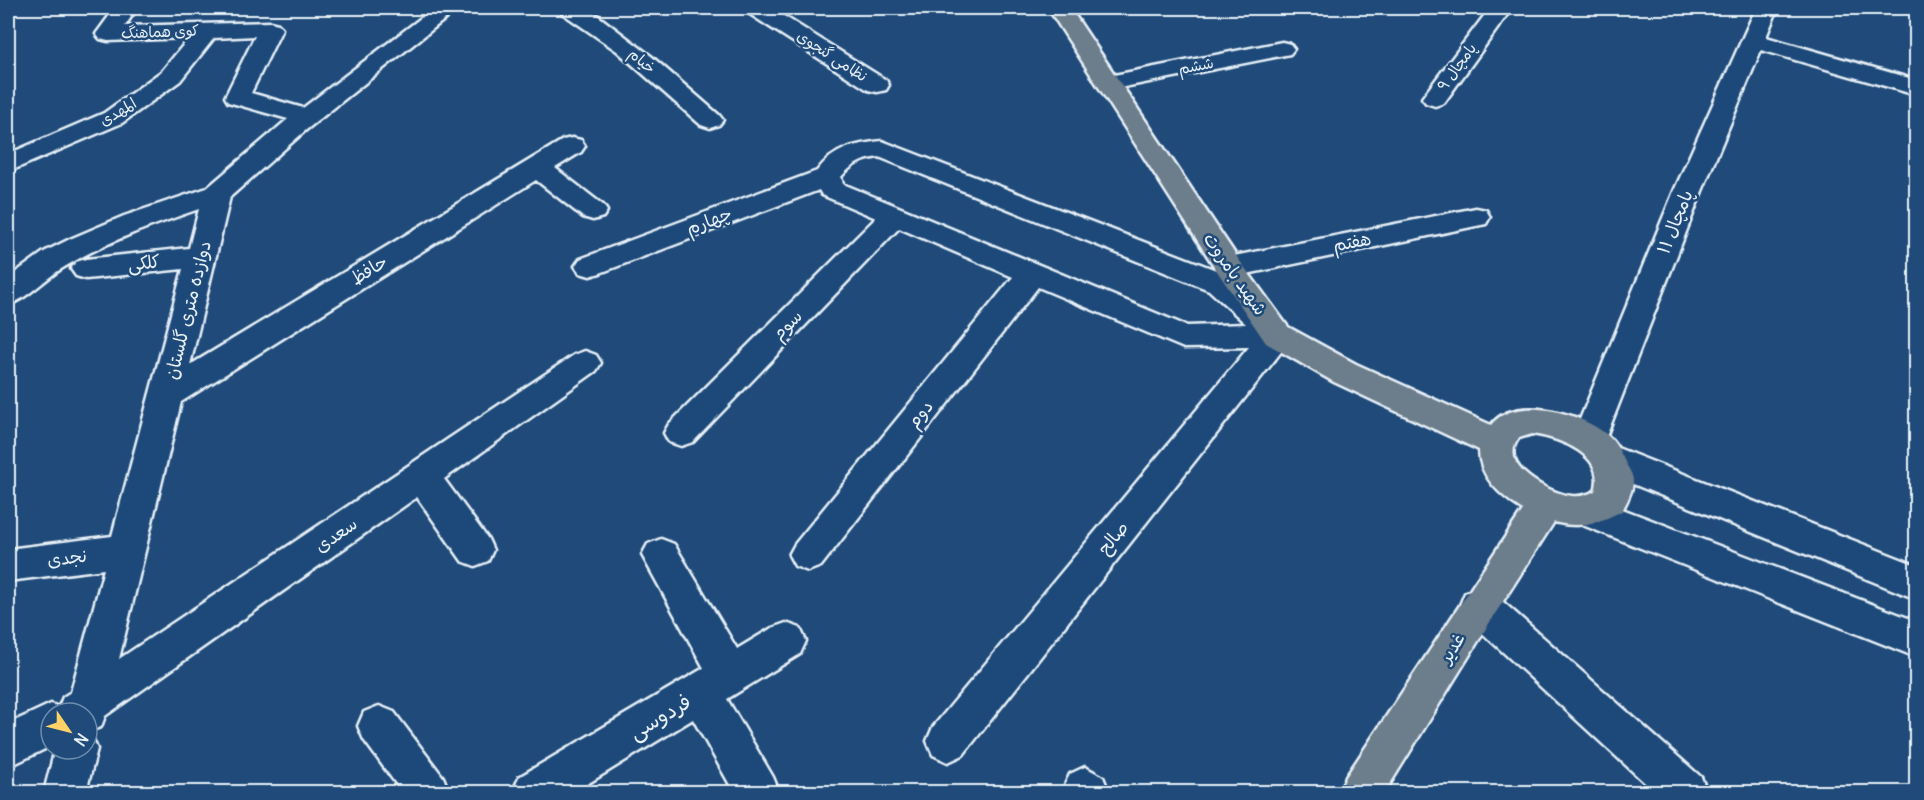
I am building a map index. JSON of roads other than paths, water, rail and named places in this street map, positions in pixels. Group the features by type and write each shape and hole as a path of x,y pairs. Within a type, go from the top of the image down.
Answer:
{"main road":[{"name":"شهید بامروت","path":"1059,8 1229,267 1277,335 1345,373 1497,443"},
{"path":"1532,421 1562,425 1599,449 1616,482 1609,501 1588,511 1567,511 1545,506 1523,494 1506,477 1496,459 1497,443 1509,427 1532,421"},
{"name":"غدیر","path":"1360,792 1545,506"}],"street":[{"name":"کوی هماهنگ","path":"126,8 108,34 208,30"},
{"path":"8,294 27,276 95,239 217,194 308,117 448,8"},
{"name":"خیام","path":"570,8 588,18 634,53 710,120"},
{"name":"نظامی گنجوی","path":"756,8 877,85"},
{"name":"پامچال ۹","path":"1435,98 1501,8"},
{"name":"پامچال ۱۱","path":"1599,449 1688,191 1767,8"},
{"path":"208,30 270,29 237,97 308,117"},
{"name":"المهدی","path":"8,164 113,118 171,76 208,30"},
{"path":"1753,40 1917,88"},
{"name":"ششم","path":"1109,83 1282,49"},
{"name":"حافظ","path":"166,395 572,146"},
{"path":"882,149 1220,283 1277,335 1184,337 894,217 832,189 827,177 837,162 855,152 882,149"},
{"path":"537,167 593,211"},
{"name":"چهارم","path":"590,266 827,177"},
{"name":"دوازده متری گلستان","path":"85,701 126,550 217,194"},
{"name":"سوم","path":"681,433 894,217"},
{"name":"هفتم","path":"1229,267 1476,217"},
{"name":"کلکی","path":"86,268 202,257"},
{"name":"دوم","path":"808,555 1032,274"},
{"name":"صالح","path":"948,741 1277,335"},
{"name":"سعدی","path":"96,701 585,363"},
{"path":"1599,449 1917,582"},
{"path":"422,476 475,550"},
{"path":"1588,511 1917,639"},
{"name":"نجدی","path":"8,565 126,550"},
{"path":"661,555 758,792"},
{"path":"1479,605 1682,791"},
{"name":"فردوسی","path":"534,792 786,641"},
{"path":"379,726 428,792"},
{"path":"8,746 39,730"},
{"path":"65,792 73,761"}]}
